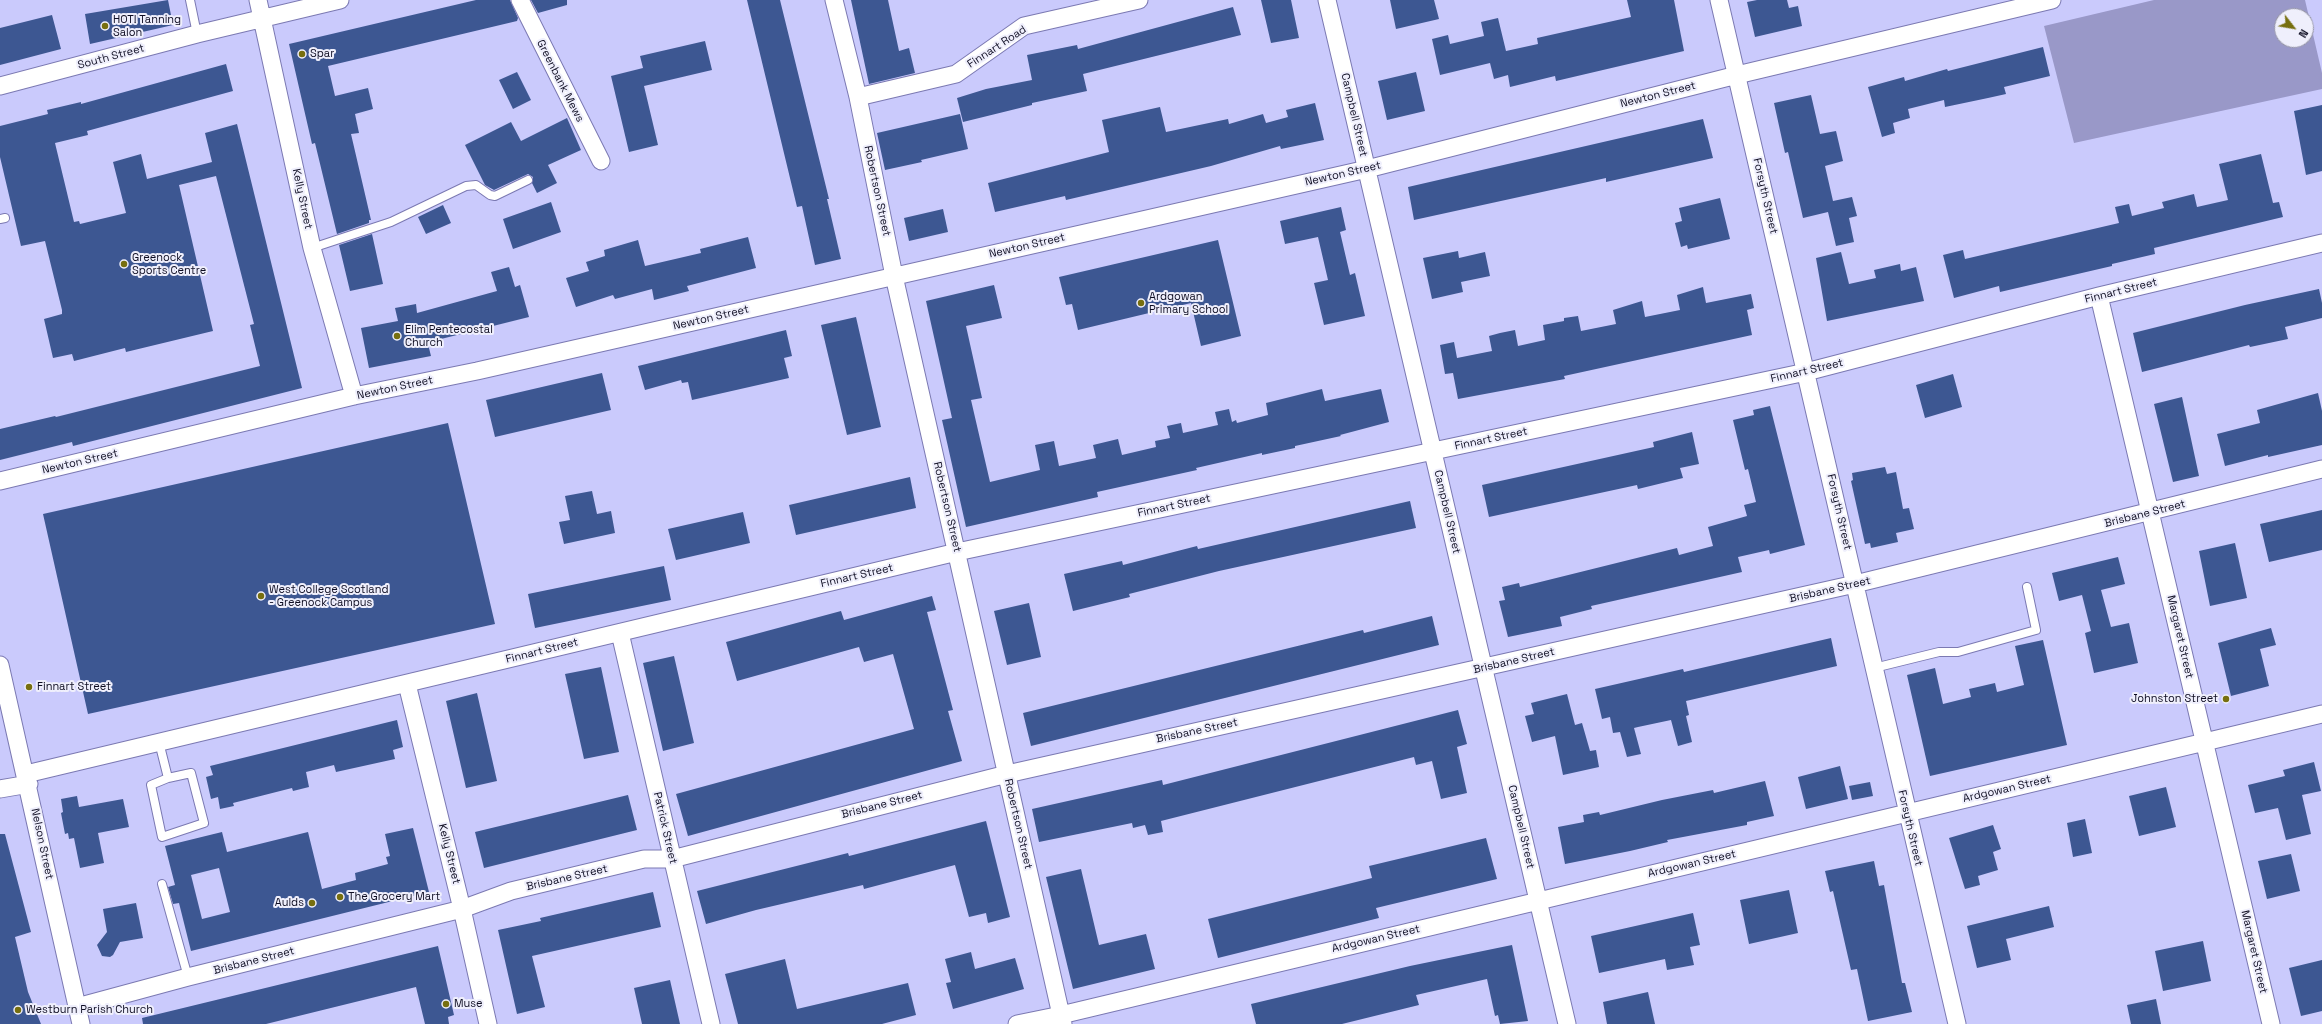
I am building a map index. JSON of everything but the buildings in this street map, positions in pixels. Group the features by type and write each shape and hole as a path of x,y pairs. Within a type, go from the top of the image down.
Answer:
{"street":[{"name":"Kelly Street","path":"258,0 312,248 354,396"},
{"name":"South Street","path":"0,86 197,34 340,0"},
{"name":"Greenbank Mews","path":"520,0 601,161"},
{"name":"Robertson Street","path":"834,0 858,97 894,276 1062,1019"},
{"name":"Finnart Road","path":"858,97 956,74 1024,26 1139,0"},
{"name":"Campbell Street","path":"1327,0 1568,1024"},
{"name":"Forsyth Street","path":"1720,0 1957,1024"},
{"name":"Newton Street","path":"0,481 354,396 485,369 1367,169 1737,75 2052,0"},
{"name":"Finnart Street","path":"0,789 27,779 159,742 957,552 1806,372 2100,296 2322,243"},
{"name":"Margaret Street","path":"2100,296 2271,1024"},
{"name":"Brisbane Street","path":"77,1007 188,977 462,909 511,891 644,860 672,858 1007,774 1855,584 2322,469"},
{"name":"Patrick Street","path":"620,633 711,1024"},
{"name":"Nelson Street","path":"0,665 82,1024"},
{"name":"Kelly Street","path":"407,684 462,909 488,1024"},
{"name":"Ardgowan Street","path":"1017,1024 1062,1019 1538,901 2322,714"}],"lane":[{"path":"190,0 197,34"},
{"path":"312,248 391,222 466,186 476,185 490,195 495,196 528,180"},
{"path":"1874,668 1939,652 1958,652 2036,630 2027,587"},
{"path":"159,742 168,778"},
{"path":"190,773 204,823 162,837 151,785 168,778 190,773"},
{"path":"162,884 188,977"}],"shaded area":[{"path":"2154,0 2305,0 2307,8 2274,8 2274,48 2314,48 2314,39 2322,73 2322,89 2074,143 2044,26"}],"place":[{"name":"HOT! Tanning Salon","path":"105,26"},
{"name":"Spar","path":"302,54"},
{"name":"Greenock Sports Centre","path":"124,264"},
{"name":"Ardgowan Primary School","path":"1141,303"},
{"name":"Elim Pentecostal Church","path":"397,336"},
{"name":"West College Scotland - Greenock Campus","path":"261,596"},
{"name":"Finnart Street","path":"29,687"},
{"name":"Johnston Street","path":"2226,699"},
{"name":"The Grocery Mart","path":"340,897"},
{"name":"Aulds","path":"312,903"},
{"name":"Muse","path":"446,1004"},
{"name":"Westburn Parish Church","path":"18,1010"}]}
